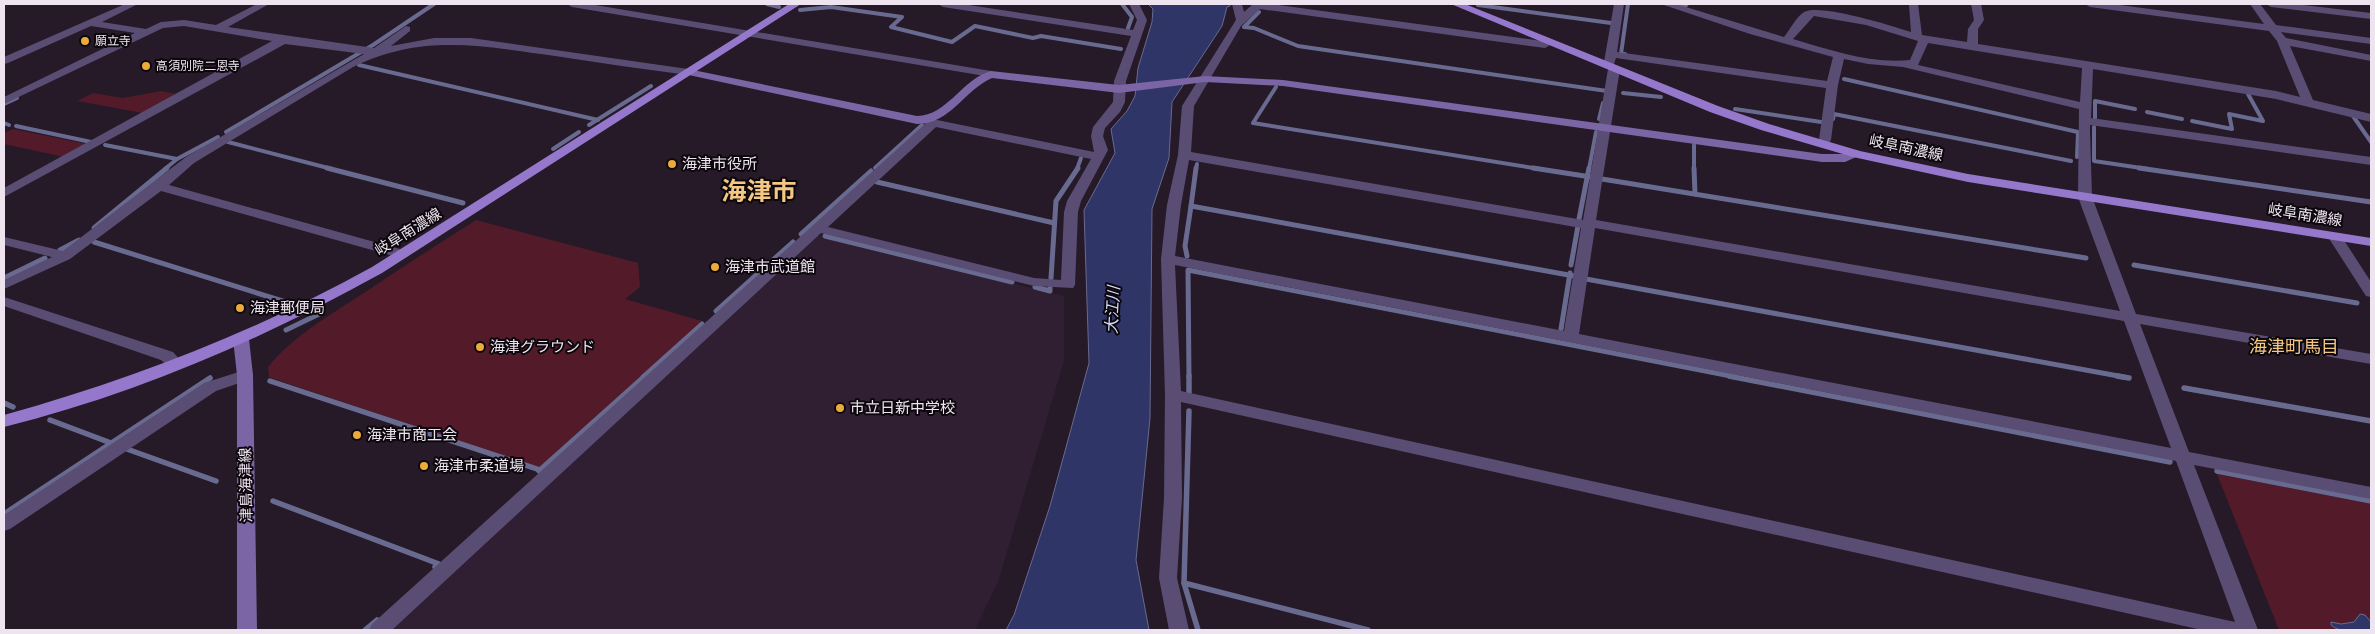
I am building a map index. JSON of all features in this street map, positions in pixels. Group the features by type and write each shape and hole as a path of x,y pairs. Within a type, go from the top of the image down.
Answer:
{"main road":[{"name":"岐阜南濃線","path":"4,421 176,364 241,339 312,306 402,254 750,33 792,4"},
{"name":"岐阜南濃線","path":"1456,4 1550,42 1612,63 1714,109 1857,154 1968,178 2371,242"}],"street":[{"path":"4,61 134,4"},
{"path":"218,29 264,4"},
{"path":"572,4 991,74 1071,85 1133,88 1199,79 1283,83 1822,158 1845,158 1857,154"},
{"path":"943,4 1136,34"},
{"path":"817,228 1034,282 1068,285 1071,212 1074,201 1102,150 1098,136 1099,127 1116,109 1119,102 1119,88 1142,20 1134,4"},
{"path":"1237,4 1241,20"},
{"path":"1179,630 1168,578 1173,498 1173,395 1168,259 1174,205 1184,155 1188,106 1199,79 1241,20 1258,4 1545,44 1550,42"},
{"path":"1571,338 1605,128 1620,4"},
{"path":"1666,4 1839,55 1908,66 2086,107"},
{"path":"1972,47 1973,29 1979,20 1976,4"},
{"path":"2090,4 2371,41"},
{"path":"2255,4 2282,41 2308,102"},
{"path":"2272,4 2371,16"},
{"path":"1908,66 1914,63 1921,37 1914,5"},
{"path":"1787,40 1807,15 1813,13 1868,22 1921,37 1972,47 2220,86 2308,102 2371,118"},
{"path":"4,101 147,32 173,22 283,40 368,51 453,40 688,72 1099,157"},
{"path":"91,23 147,32"},
{"path":"4,285 64,256 90,240 190,160 406,29"},
{"path":"4,193 283,40"},
{"path":"2282,41 2371,58"},
{"path":"1822,144 1825,140 1832,85 1839,55"},
{"path":"1612,63 1832,85"},
{"path":"2088,66 2085,121 2085,197 2248,630"},
{"path":"379,630 930,122 985,76 991,74"},
{"path":"2085,121 2371,161"},
{"path":"1184,155 2371,359"},
{"path":"159,186 402,254"},
{"path":"2335,237 2371,293"},
{"path":"4,241 64,256"},
{"path":"1168,259 2371,493"},
{"path":"4,301 167,356 176,364"},
{"name":"津島海津線","path":"241,339 245,375 248,630"},
{"path":"4,524 210,387 245,375"},
{"path":"1173,395 2236,630"}],"shaded area":[{"path":"161,91 182,95 148,114 77,101 93,93 123,98"},
{"path":"13,129 87,144 64,157 4,144 4,133"},
{"name":"海津グラウンド","path":"476,220 638,263 640,287 625,299 702,321 540,468 269,377 268,367 300,336"},
{"name":"市立日新中学校","path":"816,235 1064,296 1064,361 998,582 975,630 387,630"},
{"path":"2217,474 2371,504 2371,630 2279,630"}],"water":[{"name":"大江川","path":"1148,4 1230,4 1227,7 1222,26 1172,102 1169,158 1152,209 1150,418 1136,560 1149,630 1006,630 1014,615 1050,506 1089,363 1084,210 1115,153 1111,129 1127,111 1135,96 1138,68 1152,22 1153,9"},
{"path":"2360,614 2365,615 2371,622 2371,630 2345,631 2331,625 2331,622 2341,624 2354,622"}],"waterway":[{"path":"226,132 373,45 434,4"},
{"path":"767,4 779,7"},
{"path":"1122,4 1132,17 1128,28"},
{"path":"1625,54 1621,54 1628,4"},
{"path":"1677,4 1685,6 1687,4"},
{"path":"1478,5 1611,23"},
{"path":"800,10 831,7 902,17 891,27 952,42 975,26 1033,38 1041,36 1121,49"},
{"path":"1259,12 1244,27 1254,28 1298,46 1607,91"},
{"path":"359,65 597,120"},
{"path":"1844,79 2078,132 2077,157"},
{"path":"597,120 651,86"},
{"path":"1276,87 1253,123 1540,169"},
{"path":"1623,93 1661,97"},
{"path":"2192,121 2232,129 2229,114 2263,121 2248,94"},
{"path":"4,104 17,98"},
{"path":"2095,118 2095,101 2135,109"},
{"path":"1599,119 1603,103"},
{"path":"1735,109 1821,122"},
{"path":"2147,112 2182,119"},
{"path":"1833,119 1834,114 2071,161"},
{"path":"2353,116 2371,142"},
{"path":"589,125 597,120"},
{"path":"4,123 9,125"},
{"path":"875,168 922,125"},
{"path":"16,126 91,142"},
{"path":"2094,127 2094,161 2148,169"},
{"path":"553,149 579,132"},
{"path":"1589,169 1596,132"},
{"path":"177,159 218,137"},
{"path":"228,142 332,169"},
{"path":"105,145 177,159"},
{"path":"1694,145 1694,168"},
{"path":"1077,169 1081,158"},
{"path":"165,169 177,159"},
{"path":"1196,169 1197,164"},
{"path":"94,228 167,168"},
{"path":"327,168 463,203"},
{"path":"1051,278 1056,201 1078,168"},
{"path":"1191,206 1196,168"},
{"path":"1533,168 1587,176"},
{"path":"1587,176 1589,168"},
{"path":"1694,168 1695,194"},
{"path":"2139,168 2371,202"},
{"path":"801,234 871,171"},
{"path":"1579,219 1587,176"},
{"path":"1602,179 2086,258"},
{"path":"877,182 1054,223"},
{"path":"1187,256 1185,246 1191,206"},
{"path":"1191,206 1570,275"},
{"path":"1571,265 1578,226"},
{"path":"825,236 1012,282"},
{"path":"60,250 79,240"},
{"path":"94,242 289,303"},
{"path":"716,311 793,242"},
{"path":"4,278 45,258"},
{"path":"2134,265 2357,303"},
{"path":"1189,377 1188,270 1736,377"},
{"path":"1561,329 1570,275"},
{"path":"1570,275 1574,276"},
{"path":"1586,279 2124,377"},
{"path":"1035,287 1050,291 1050,288"},
{"path":"286,330 319,314"},
{"path":"643,377 702,324"},
{"path":"539,471 645,376"},
{"path":"1729,376 2170,462"},
{"path":"2117,376 2129,378"},
{"path":"1189,377 1189,395"},
{"path":"4,514 210,378"},
{"path":"270,381 540,470"},
{"path":"2184,388 2371,421"},
{"path":"4,403 13,407"},
{"path":"1184,583 1189,411"},
{"path":"50,420 111,443"},
{"path":"124,448 216,481"},
{"path":"2217,471 2371,501"},
{"path":"273,501 439,564 435,567"},
{"path":"1184,583 1368,630"},
{"path":"1184,583 1198,630"},
{"path":"365,630 377,620"}],"place":[{"name":"願立寺","path":"85,41"},
{"name":"高須別院二恩寺","path":"146,66"},
{"name":"海津市役所","path":"672,164"},
{"name":"海津市武道館","path":"715,267"},
{"name":"海津郵便局","path":"240,308"},
{"name":"海津グラウンド","path":"480,347"},
{"name":"市立日新中学校","path":"840,408"},
{"name":"海津市商工会","path":"357,435"},
{"name":"海津市柔道場","path":"424,466"}],"district":[{"name":"海津市","path":"759,191"},
{"name":"海津町馬目","path":"2294,347"}]}
